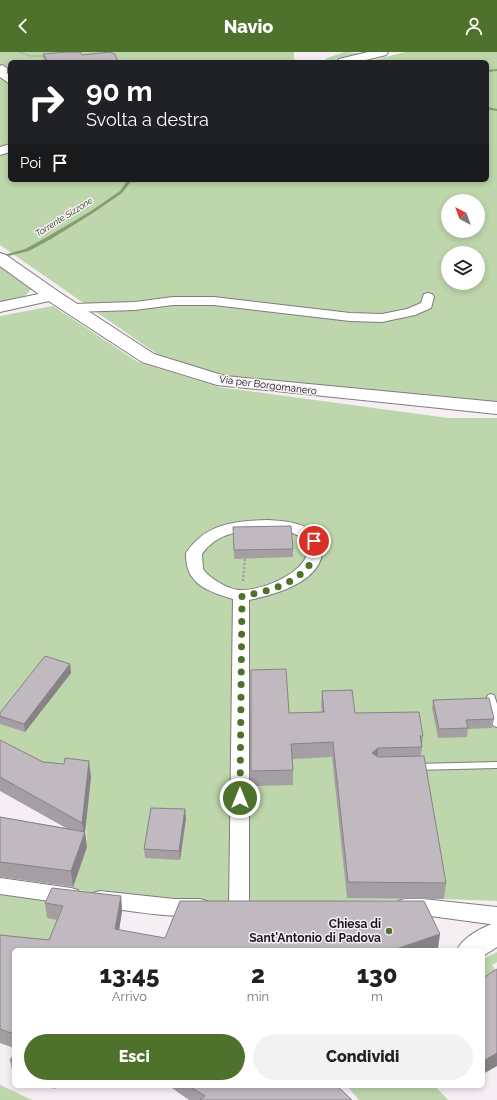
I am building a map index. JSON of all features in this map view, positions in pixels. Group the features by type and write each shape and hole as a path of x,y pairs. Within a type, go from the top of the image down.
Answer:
{"main road":[{"path":"350,60 382,52"},
{"name":"Via per Borgomanero","path":"7,263 53,296 148,358 223,381 497,408"}],"street":[{"path":"2,68 2,74 8,79"},
{"path":"0,308 53,296"},
{"path":"72,308 135,306 173,301 214,301 350,317 382,318 411,312 427,305 428,297"},
{"path":"277,525 302,531 314,541 315,556 305,569 288,582 265,592 242,596 225,591 206,582 195,568 194,553 206,539 225,529 277,525"},
{"path":"0,886 35,892 174,907 246,907 242,596"},
{"path":"385,907 423,907 497,916"},
{"path":"473,948 497,933"}],"lane":[{"path":"491,697 497,724"},
{"path":"407,767 497,765"}],"path":[{"path":"19,52 30,56 48,56"},
{"path":"242,596 245,558"}],"green space":[{"path":"0,52 294,52 294,59 296,60 8,60 8,145 0,147"},
{"path":"345,52 364,54 341,60 325,60"},
{"path":"405,52 497,52 497,404 259,383 211,374 157,354 0,245 0,154 8,152 8,182 489,182 489,60 374,60"},
{"path":"0,261 36,284 24,297 0,303"},
{"path":"53,306 138,362 219,387 448,418 497,418 497,901 444,899 224,903 107,896 72,888 87,847 86,822 91,777 0,754 0,316"},
{"path":"0,890 57,898 65,921 67,937 22,948 12,948 12,950 0,949"},
{"path":"497,952 497,962 492,965 497,972 485,988 485,958"},
{"path":"0,1085 32,1100 0,1100"},
{"path":"349,1088 437,1088 448,1100 359,1100"}],"building":[{"path":"80,52 82,55 110,52 115,54 117,60 47,60 43,54"},
{"path":"291,526 293,549 234,550 233,527"},
{"path":"45,656 70,664 24,724 0,716 0,713"},
{"path":"286,669 289,713 324,712 322,691 352,690 355,713 419,712 423,736 420,736 422,747 378,748 372,753 378,757 424,756 446,883 348,882 333,742 291,744 293,770 251,771 251,670"},
{"path":"489,698 494,719 466,720 468,728 439,729 433,700"},
{"path":"0,740 43,762 64,764 65,758 89,761 82,823 0,777"},
{"path":"151,808 185,809 179,851 144,849"},
{"path":"0,817 85,832 71,871 0,862"},
{"path":"52,888 121,896 115,929 165,938 180,901 424,901 440,934 399,948 12,948 12,1033 0,1029 0,935 49,940 63,906 45,903"},
{"path":"497,969 497,1053 485,1060 485,977"},
{"path":"192,1088 339,1088 352,1100 200,1100 205,1096"}],"waterway":[{"path":"489,71 497,70"},
{"name":"Torrente Sizzone","path":"489,108 497,110"},
{"name":"Torrente Sizzone","path":"0,257 27,250 49,238 92,212 121,192 128,182"}],"place":[{"name":"Chiesa di Sant'Antonio di Padova","path":"389,931"}],"route":[{"path":"240,798 242,596 265,592 288,582 297,576 305,569 315,556 314,541"}]}
